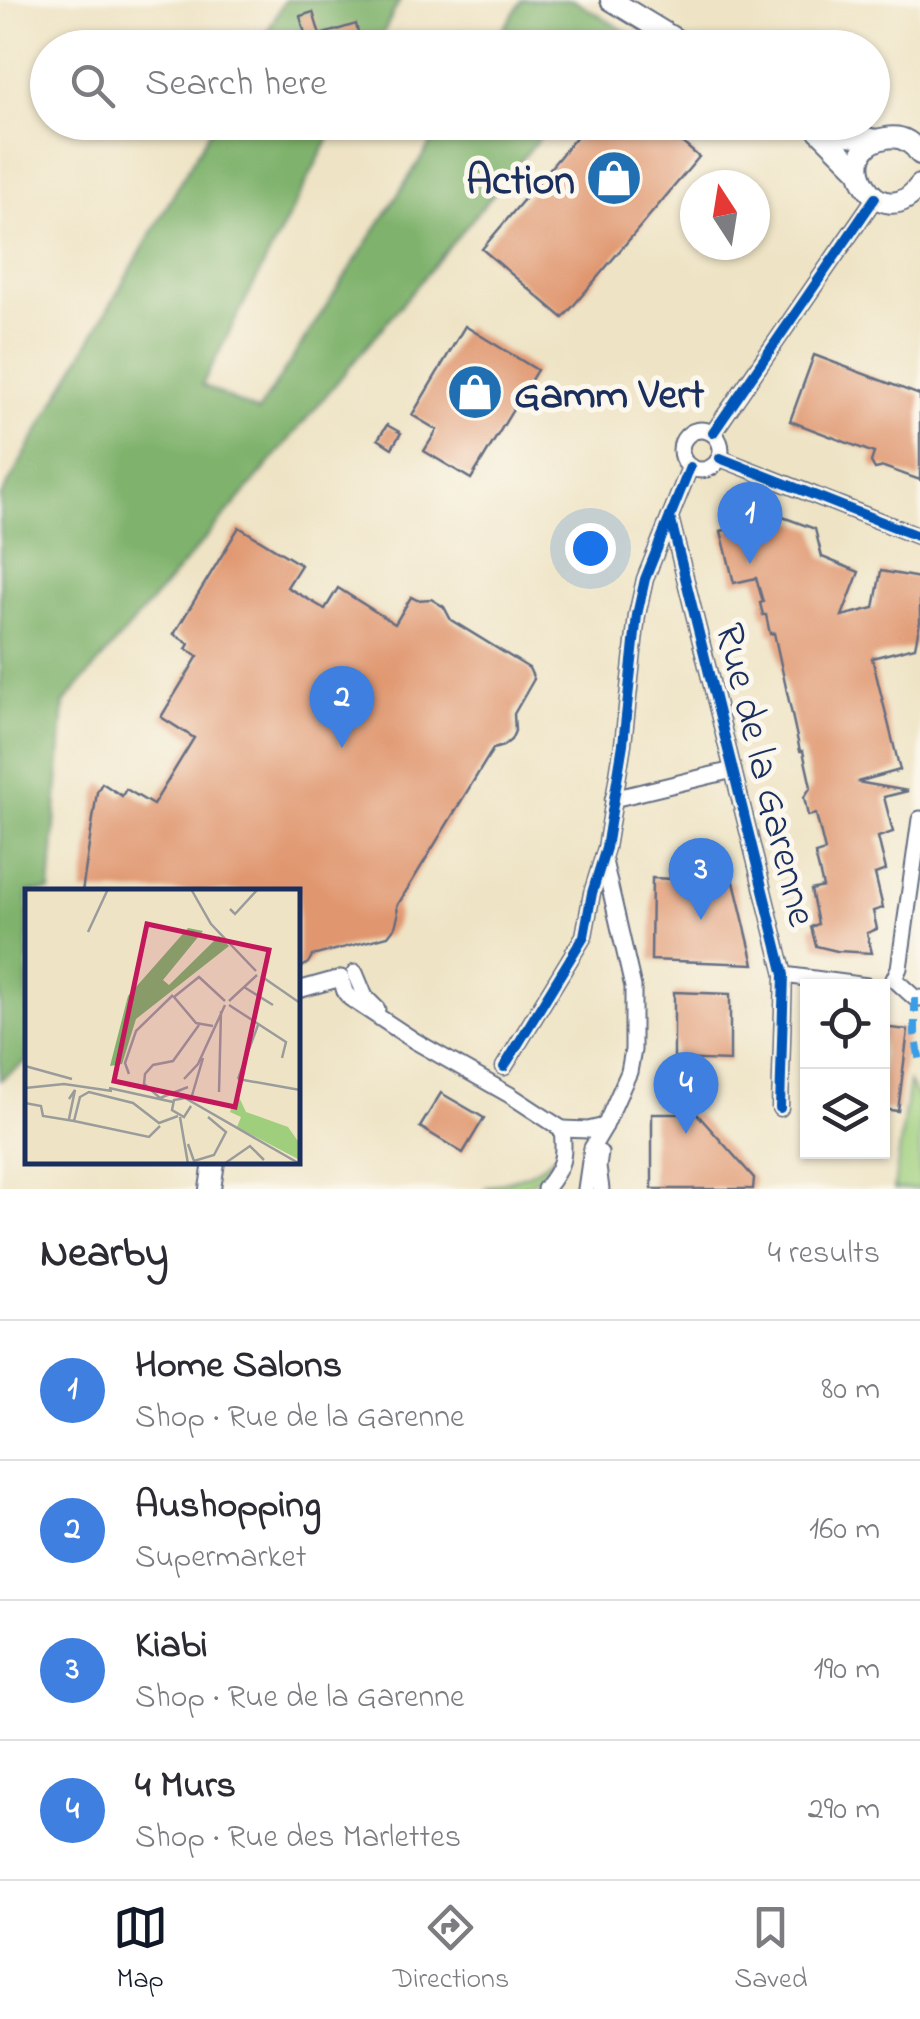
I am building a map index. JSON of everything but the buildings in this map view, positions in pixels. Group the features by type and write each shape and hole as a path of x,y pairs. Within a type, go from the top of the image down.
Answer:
{"main road":[{"path":"610,0 660,30"},
{"path":"890,137 909,142 920,154"},
{"path":"830,140 859,171"},
{"path":"878,140 864,153 859,171 861,182 875,198 885,202 915,195"},
{"path":"210,1189 214,1164"}],"street":[{"path":"713,433 875,198"},
{"path":"701,429 713,433 721,444 720,458 710,468 690,467 682,457 684,438 701,429"},
{"path":"720,458 920,537"},
{"path":"510,1095 504,1067 584,936 613,799 645,579 690,467"},
{"name":"Rue de la Garenne","path":"670,517 784,976 780,1108"},
{"path":"613,799 733,770"},
{"path":"894,979 899,968 920,819"},
{"path":"586,1189 592,1148 629,1072 633,1050 633,988 603,856"},
{"path":"348,975 377,1010 402,1019 478,1068 504,1067"},
{"path":"348,975 345,992 350,998 562,1129 593,1130 605,1126"},
{"path":"300,989 348,975"},
{"path":"784,976 809,979"},
{"path":"890,980 894,979"},
{"path":"894,979 920,998"},
{"path":"601,1189 598,1167 605,1126"},
{"path":"544,1189 564,1157 562,1129"}],"green space":[{"path":"285,0 400,0 385,30 268,30"},
{"path":"522,0 573,0 624,30 503,30"},
{"path":"205,140 328,140 202,385 258,412 433,140 538,140 254,482 64,703 50,889 25,889 25,1062 0,1080 0,498"},
{"path":"909,1082 920,1102 920,1189 894,1189"},
{"path":"555,1156 541,1175 526,1185 483,1189 529,1174"}],"marked path":[{"path":"915,998 920,1062"}],"cycle path":[{"path":"713,433 875,198"},
{"path":"720,458 920,537"},
{"path":"504,1067 584,936 606,848 645,579 690,467"},
{"path":"670,517 784,975 780,1108"}],"place":[{"name":"Action","path":"614,178"},
{"name":"Gamm Vert","path":"475,392"},
{"name":"Home Salons","path":"750,564"},
{"name":"Aushopping","path":"342,748"},
{"name":"Kiabi","path":"701,920"},
{"name":"4 Murs","path":"686,1134"}]}
